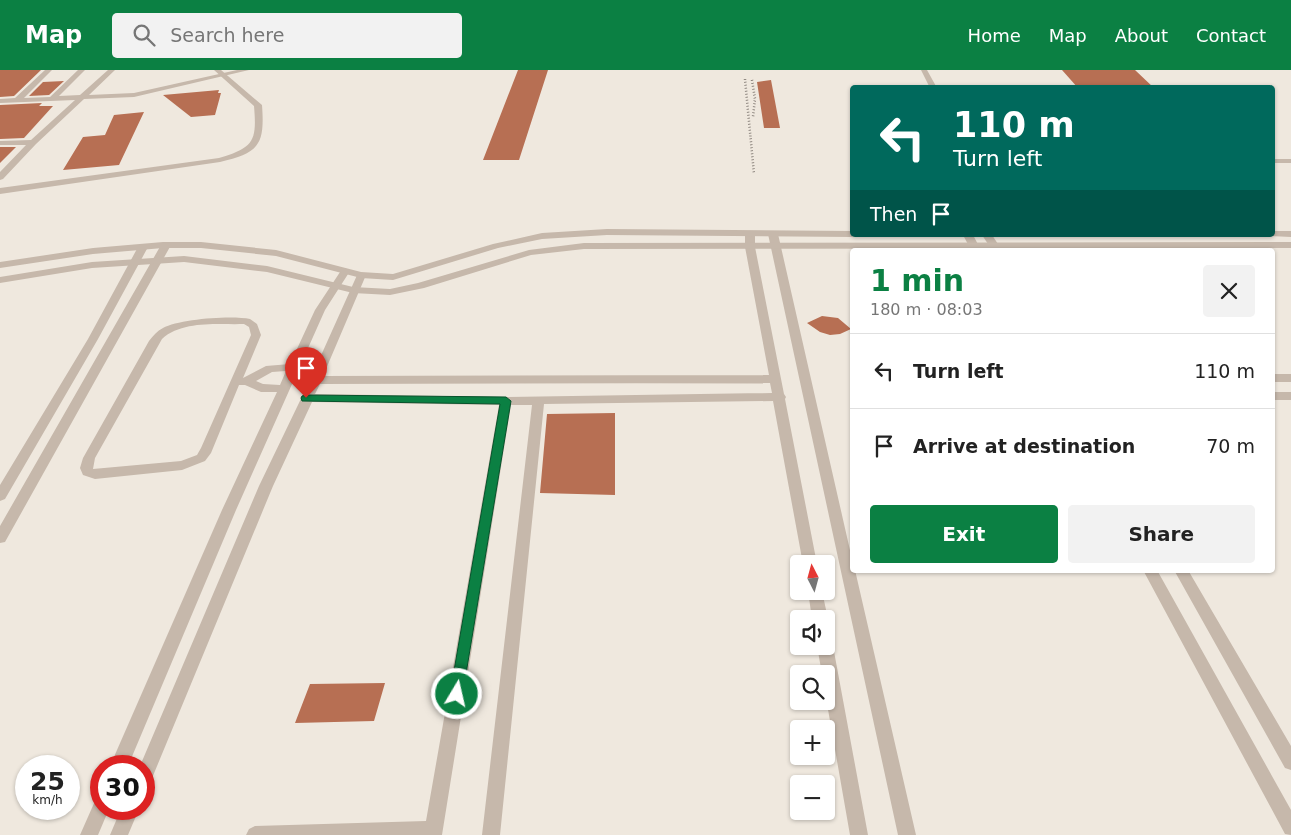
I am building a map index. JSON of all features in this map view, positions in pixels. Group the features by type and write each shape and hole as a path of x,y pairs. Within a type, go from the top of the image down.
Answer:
{"street":[{"path":"16,100 49,70"},
{"path":"52,99 82,70"},
{"path":"0,177 33,142 112,70"},
{"path":"0,191 220,160 244,154 254,147 259,136 258,105 217,70"},
{"path":"0,101 134,96 246,70"},
{"path":"924,70 932,85"},
{"path":"0,143 33,142"},
{"path":"1275,161 1291,161"},
{"path":"0,265 93,251 166,245 201,245 276,254 360,275 393,277 496,246 542,236 607,232 750,234 774,241 975,248 1291,245"},
{"path":"750,234 750,247 808,555"},
{"path":"0,280 92,265 158,260 204,260 267,269 335,287 390,292 549,249 603,246 750,247 774,241 850,234"},
{"path":"1275,234 1291,234"},
{"path":"988,237 996,248"},
{"path":"774,241 908,835"},
{"path":"0,538 166,245"},
{"path":"0,496 84,356 137,262 143,247"},
{"path":"124,755 229,510 320,310 345,271"},
{"path":"153,755 266,486 316,380 360,275"},
{"path":"241,382 256,335 255,327 251,323 246,321 182,326 171,328 162,333 154,341 89,458 86,468 88,472 95,474 182,465 201,458 207,450 241,382 270,369 294,367"},
{"path":"1275,378 1291,378"},
{"path":"316,380 776,379"},
{"path":"241,382 261,388 284,389"},
{"path":"1275,396 1291,396"},
{"path":"306,398 506,401 780,398"},
{"path":"491,835 538,400"},
{"path":"255,835 434,833 506,401"},
{"path":"1152,573 1291,828"},
{"path":"1183,573 1291,762"},
{"path":"827,655 859,835"},
{"path":"89,835 95,820"},
{"path":"120,835 126,820"}],"building":[{"path":"0,70 41,70 14,96 0,97"},
{"path":"518,70 548,70 519,160 483,160"},
{"path":"1062,70 1135,70 1151,85 1075,85"},
{"path":"771,80 780,128 764,128 757,82"},
{"path":"64,81 49,95 29,96 43,82"},
{"path":"219,90 218,93 221,93 215,115 191,117 163,95"},
{"path":"42,103 39,106 53,106 24,138 0,139 0,105"},
{"path":"144,112 119,165 63,170 83,137 105,135 114,115"},
{"path":"0,147 16,147 0,163"},
{"path":"822,316 838,318 850,329 840,334 830,335 820,332 807,323"},
{"path":"615,413 615,495 540,493 547,414"},
{"path":"385,683 374,721 295,723 310,684"}],"railway":[{"path":"745,79 754,174"},
{"path":"752,80 755,99 753,117"}],"route":[{"path":"306,398 506,401 457,694"}]}
